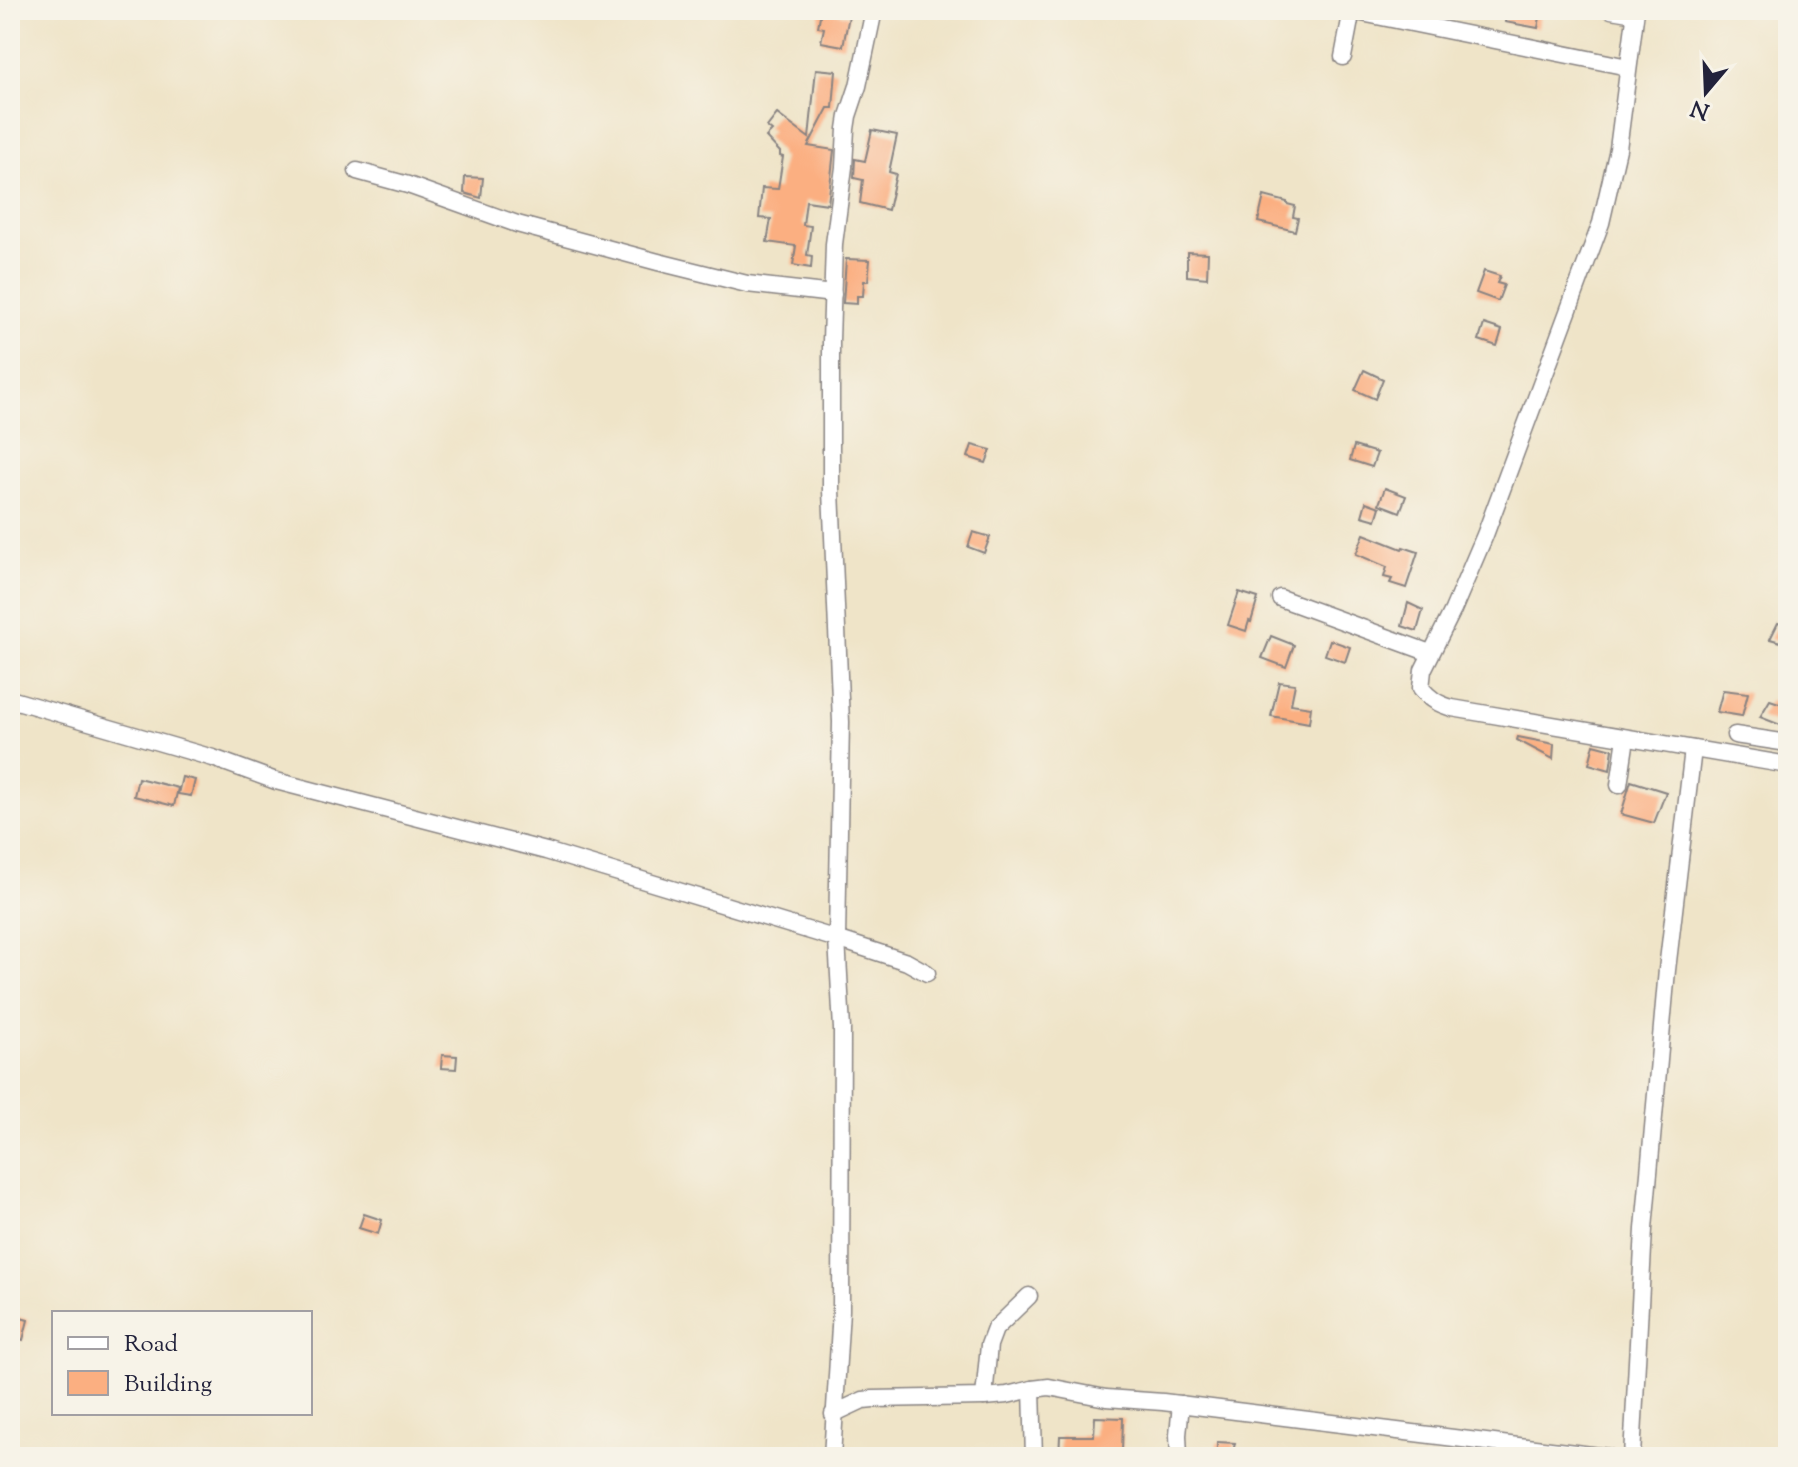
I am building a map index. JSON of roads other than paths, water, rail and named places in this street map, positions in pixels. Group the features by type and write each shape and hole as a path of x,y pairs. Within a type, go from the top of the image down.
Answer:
{"street":[{"path":"832,1457 839,1358 842,1029 837,939 841,722 831,490 831,341 834,244 846,129 874,10"},
{"path":"1611,10 1635,12 1618,149 1608,195 1592,249 1485,535 1453,610 1430,653 1423,670 1421,688 1428,697 1452,708 1788,765"},
{"path":"1343,57 1351,15 1357,12 1628,67"},
{"path":"357,171 408,185 517,224 658,262 747,284 833,294"},
{"path":"1280,598 1430,653"},
{"path":"10,699 213,758 276,781 546,851 837,939 907,962 927,973"},
{"path":"1735,735 1788,743"},
{"path":"1619,785 1626,738"},
{"path":"1632,1457 1647,1199 1667,970 1693,749"},
{"path":"984,1397 989,1345 995,1329 1029,1296"},
{"path":"833,1414 863,1400 984,1397 1049,1387 1106,1398 1181,1404 1608,1457"},
{"path":"1032,1389 1034,1457"},
{"path":"1179,1457 1181,1404"}]}
